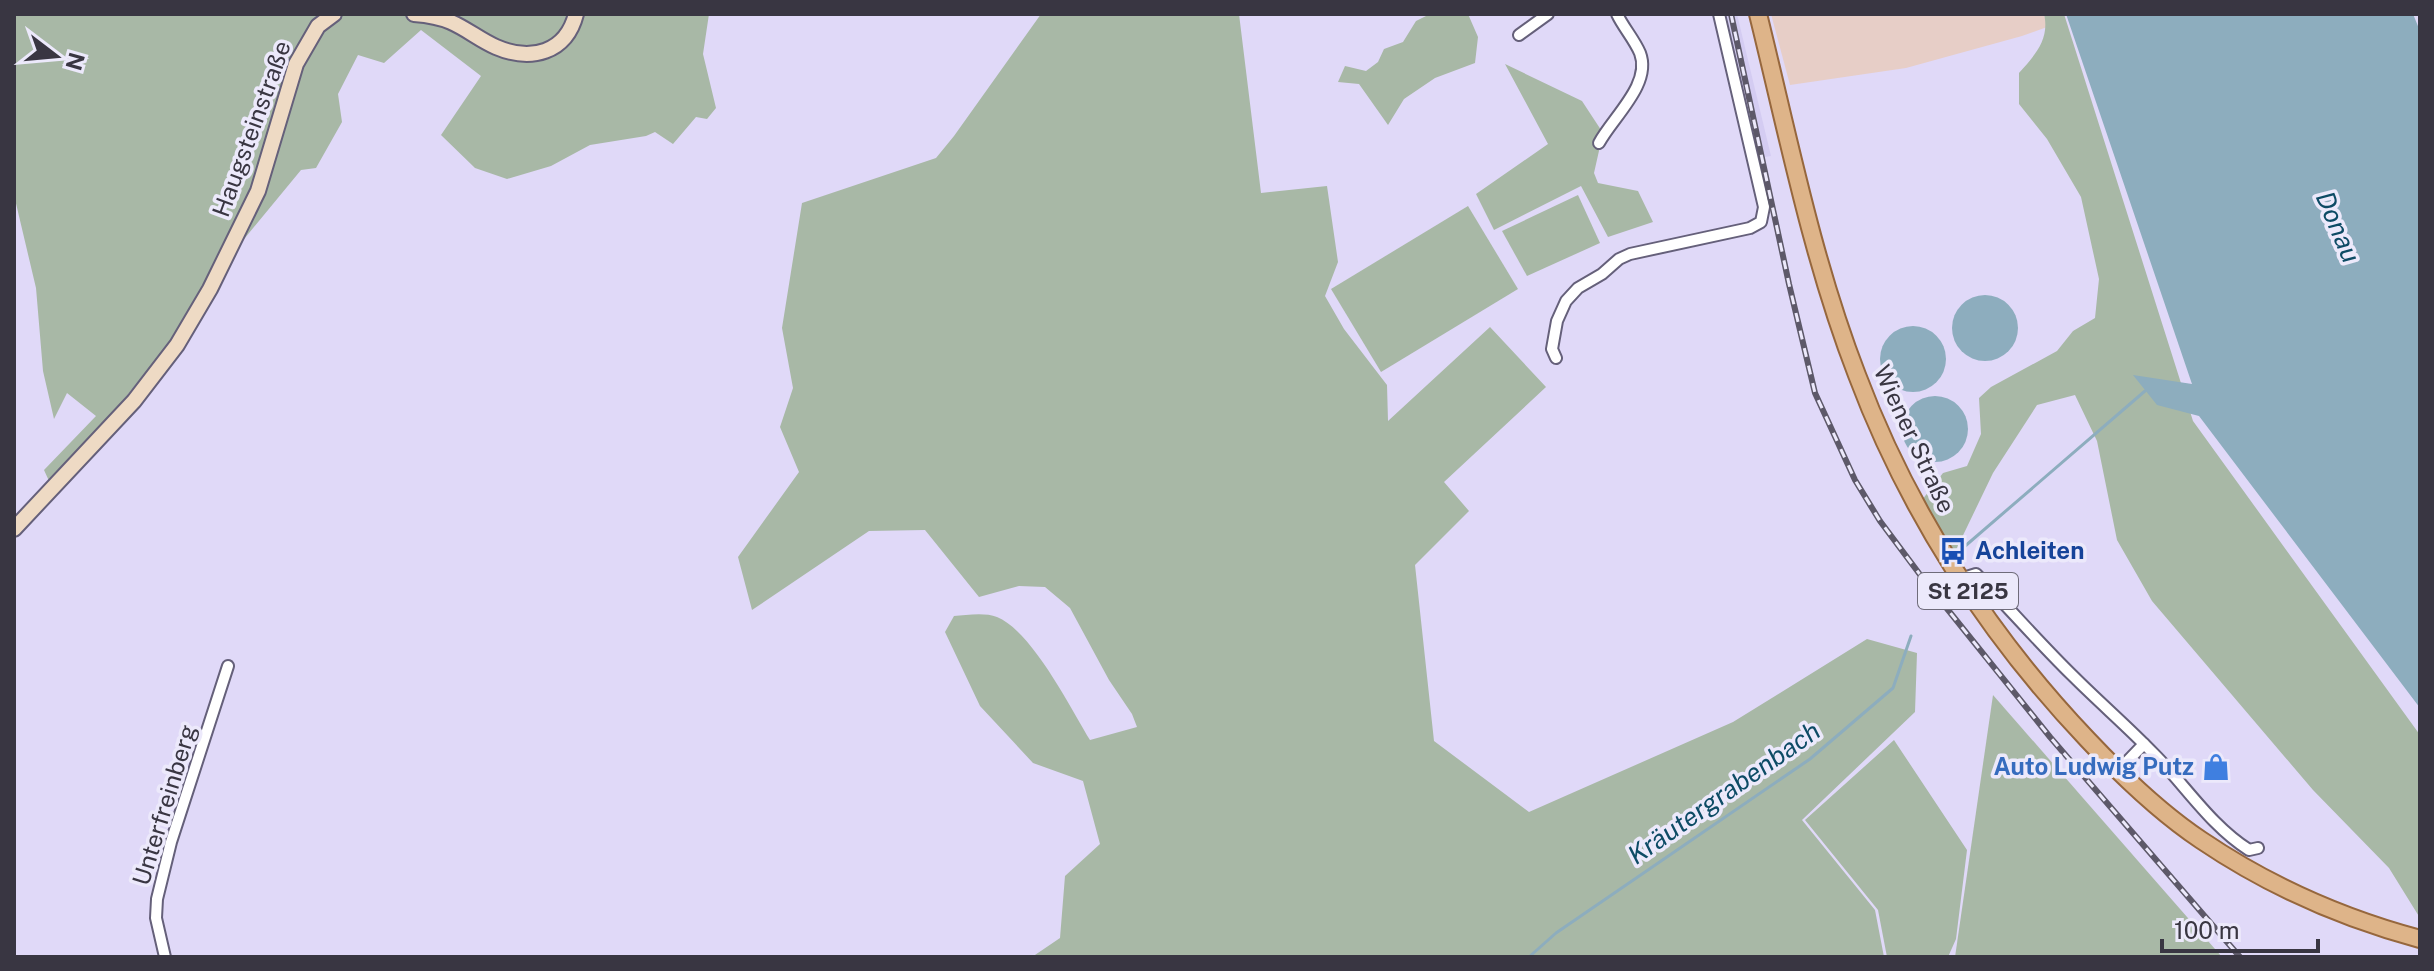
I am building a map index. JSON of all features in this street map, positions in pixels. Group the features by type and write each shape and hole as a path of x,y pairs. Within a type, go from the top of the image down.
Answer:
{"main road":[{"name":"Haugsteinstraße","path":"14,529 134,401 177,345 210,289 258,191 296,64 318,26 334,14"},
{"path":"414,14 450,22 493,46 528,55 561,42 573,25 576,14"},
{"name":"Wiener Straße","path":"1758,14 1805,208 1848,352 1881,435 1904,482 1960,579 2026,670 2072,724 2158,807 2231,859 2300,897 2384,929 2420,939"}],"street":[{"path":"1519,35 1548,14"},
{"path":"1599,143 1641,77 1639,53 1617,14"},
{"path":"1556,358 1552,349 1557,321 1566,301 1578,288 1602,274 1619,259 1750,228 1763,218 1764,207 1719,14"},
{"path":"1960,579 1976,574 2073,676 2144,744 2192,795 2212,822 2249,850 2258,848"},
{"name":"Unterfreinberg","path":"165,957 156,918 157,899 171,842 228,666"},
{"path":"2118,771 2144,744"},
{"path":"2198,838 2212,822"}],"shaded area":[{"path":"1724,14 1737,14 1771,156 1753,159 1747,111"},
{"path":"1771,14 2044,14 2047,27 1906,68 1790,85"}],"green space":[{"path":"14,14 709,14 703,54 716,108 707,119 696,117 673,144 655,132 590,145 551,166 507,179 475,168 441,135 481,76 421,30 384,63 358,55 338,94 342,122 316,168 301,170 240,244 178,332 113,413 49,481 44,470 96,416 67,393 54,419 43,371 36,288 14,195"},
{"path":"1041,14 1239,14 1261,193 1327,186 1338,262 1325,296 1344,329 1387,385 1388,421 1490,327 1546,387 1444,482 1469,511 1415,565 1434,741 1529,812 1733,722 1867,639 1917,653 1915,712 1802,820 1875,910 1884,957 1032,957 1060,938 1065,876 1100,844 1083,781 1033,763 980,706 945,632 954,616 981,614 997,617 1010,625 1037,654 1090,740 1137,727 1070,608 1045,587 1019,586 979,597 925,530 869,531 752,610 738,557 799,472 780,427 793,388 782,328 802,203 936,158"},
{"path":"1430,14 1468,14 1478,37 1475,63 1435,78 1404,99 1388,125 1359,84 1338,82 1345,66 1366,71 1378,62 1384,49 1403,42 1416,21"},
{"path":"2044,14 2064,14 2193,421 2420,735 2420,918 2389,868 2313,790 2152,601 2117,540 2097,441 2075,395 2037,405 1993,473 1955,552 1922,500 1943,473 1967,466 1981,434 1979,398 1991,387 2057,351 2073,331 2095,318 2099,279 2081,197 2047,139 2019,104 2019,73 2043,39"},
{"path":"1505,64 1582,101 1603,133 1594,173 1598,183 1638,191 1653,222 1608,237 1581,186 1494,230 1476,194 1548,144"},
{"path":"1578,195 1600,243 1527,276 1502,231"},
{"path":"1468,206 1518,289 1381,372 1331,289"},
{"path":"1993,695 2222,957 1955,957"},
{"path":"1894,740 1967,850 1956,939 1948,957 1887,957 1878,910 1805,820"}],"water":[{"name":"Donau","path":"2066,14 2413,14 2420,31 2420,708 2199,416 2157,405 2133,375 2192,384"},
{"path":"1985,295 1998,298 2008,305 2015,315 2018,328 2015,341 2008,351 1998,358 1985,361 1972,358 1962,351 1955,341 1952,328 1955,315 1962,305 1972,298"},
{"path":"1913,326 1926,329 1936,336 1943,346 1946,359 1943,372 1936,382 1926,389 1913,392 1900,389 1890,382 1883,372 1880,359 1883,346 1890,336 1900,329"},
{"path":"1935,396 1948,399 1958,406 1965,416 1968,429 1965,442 1958,452 1948,459 1935,462 1922,459 1912,452 1905,442 1902,429 1905,416 1912,406 1922,399"}],"waterway":[{"name":"Kräutergrabenbach","path":"1964,547 2145,391"},
{"name":"Kräutergrabenbach","path":"1925,607 1941,576"},
{"name":"Kräutergrabenbach","path":"1529,957 1556,933 1810,759 1893,688 1911,636"}],"railway":[{"path":"1731,14 1815,393 1855,480 1880,521 1924,580 2050,737 2240,957"}],"place":[{"name":"Achleiten","path":"1953,551"},
{"name":"Auto Ludwig Putz","path":"2216,767"}]}
